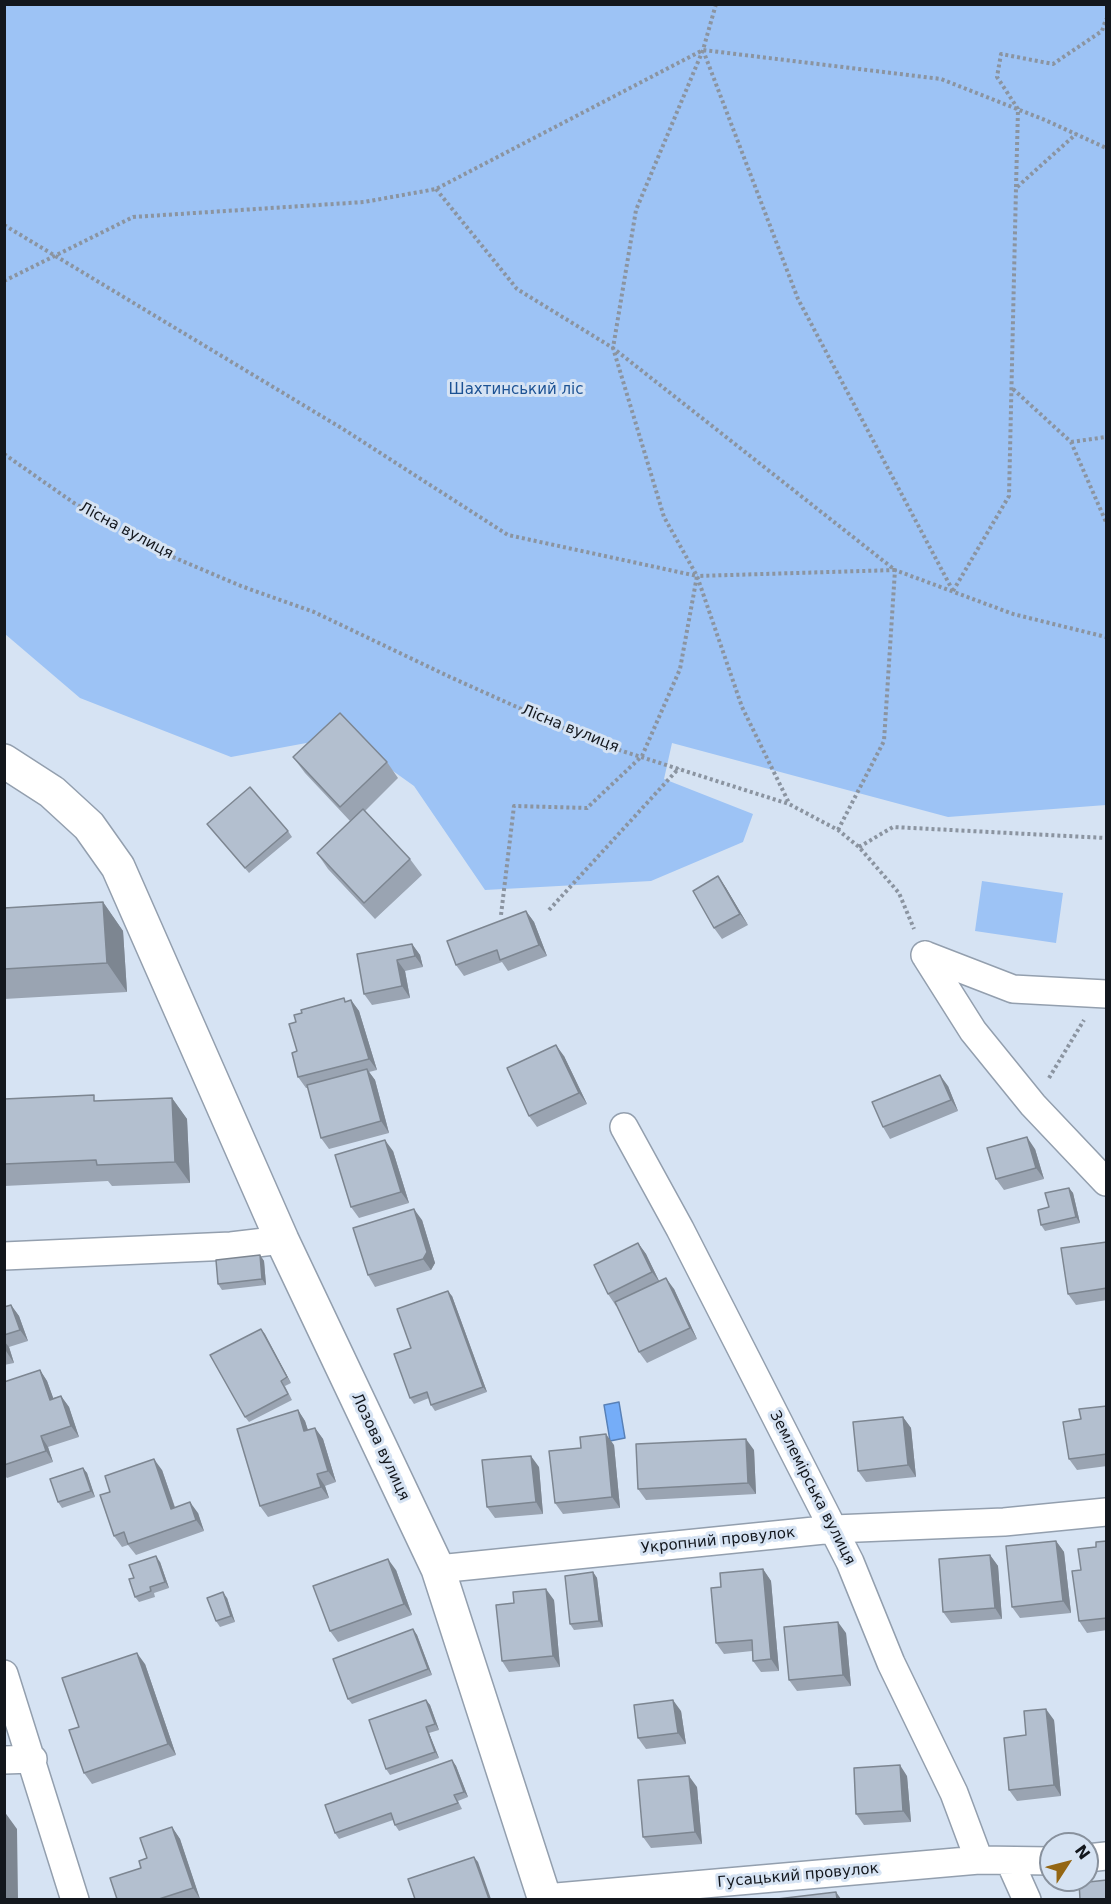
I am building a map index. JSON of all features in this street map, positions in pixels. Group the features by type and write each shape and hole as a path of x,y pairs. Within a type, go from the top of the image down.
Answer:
{"street":[{"name":"Лозова вулиця","path":"4,761 52,792 89,826 118,867 282,1240 438,1569 545,1899"},
{"path":"925,955 1013,989 1103,994"},
{"path":"925,955 973,1031 1033,1105 1107,1182"},
{"name":"Землемірська вулиця","path":"624,1127 686,1240 850,1562 891,1663 954,1793 979,1860"},
{"path":"4,1257 231,1246 282,1240"},
{"name":"Укропний провулок","path":"438,1569 834,1529 1004,1522 1107,1512"},
{"path":"4,1674 33,1759 75,1899"},
{"path":"4,1760 33,1759"},
{"name":"Гусацький провулок","path":"545,1899 979,1860 1039,1861"},
{"path":"1010,1862 1027,1899"}],"path":[{"path":"716,4 703,50 636,210 613,348 664,517 697,576 742,707 789,804"},
{"path":"953,591 1009,496 1018,109 997,77 1001,54 1053,64 1102,31 1107,19"},
{"path":"703,50 798,300 953,591"},
{"path":"4,281 134,217 364,202 436,189 703,50 941,79 1018,109 1107,148"},
{"path":"1016,188 1076,134"},
{"path":"436,189 517,289 613,348 895,570 1013,614 1107,637"},
{"path":"4,225 343,429 508,535 697,576 895,570"},
{"path":"1012,388 1071,442 1107,522"},
{"path":"1071,442 1107,436"},
{"name":"Лісна вулиця","path":"4,454 74,503 154,549 241,586 314,612 450,677 597,743 789,804 838,830 859,847 899,893 925,955"},
{"path":"838,830 884,741 895,570"},
{"path":"501,915 514,806 587,808 642,756 680,669 697,576"},
{"path":"549,910 680,768"},
{"path":"859,847 893,827 1107,838"},
{"path":"1033,1105 1103,994"}],"green space":[{"name":"Шахтинський ліс","path":"5,5 1106,5 1106,805 948,817 672,743 664,779 753,814 743,842 651,881 485,890 414,786 344,736 231,757 80,698 5,634"},
{"path":"982,881 1063,893 1056,943 975,931"}],"shaded area":[{"path":"619,1402 625,1438 610,1441 604,1405"}],"building":[{"path":"340,713 387,762 340,807 293,757"},
{"path":"250,787 288,831 245,868 207,824"},
{"path":"363,809 410,859 364,903 317,853"},
{"path":"718,876 740,914 714,928 693,891"},
{"path":"103,902 107,963 4,969 4,908"},
{"path":"526,911 539,945 500,960 497,950 456,965 447,941"},
{"path":"412,944 415,956 397,960 402,986 364,994 357,954"},
{"path":"344,998 345,1002 351,1000 369,1059 298,1077 292,1053 297,1051 289,1024 296,1022 294,1015 302,1013 301,1010"},
{"path":"556,1045 579,1093 529,1116 507,1068"},
{"path":"367,1069 381,1121 321,1138 307,1085"},
{"path":"940,1075 951,1100 883,1127 872,1102"},
{"path":"94,1095 94,1101 172,1098 175,1162 97,1165 96,1160 4,1164 4,1099"},
{"path":"1027,1137 1036,1168 996,1179 987,1148"},
{"path":"385,1140 401,1192 351,1207 335,1155"},
{"path":"1069,1188 1076,1217 1041,1225 1038,1210 1049,1207 1045,1193"},
{"path":"414,1209 427,1252 423,1259 368,1275 353,1228"},
{"path":"1107,1242 1107,1288 1068,1294 1061,1248"},
{"path":"638,1243 652,1272 608,1294 594,1265"},
{"path":"260,1255 262,1279 218,1284 216,1260"},
{"path":"666,1278 690,1328 639,1352 615,1302"},
{"path":"448,1291 483,1387 431,1405 427,1392 410,1398 394,1354 411,1348 397,1309"},
{"path":"11,1305 20,1330 4,1335 4,1307"},
{"path":"261,1329 287,1377 281,1381 288,1394 245,1417 210,1355"},
{"path":"40,1370 50,1400 61,1396 71,1426 41,1436 46,1451 4,1465 4,1382"},
{"path":"1107,1406 1107,1454 1069,1459 1063,1422 1081,1419 1079,1409"},
{"path":"298,1410 304,1431 315,1428 328,1471 317,1474 321,1487 260,1506 237,1429"},
{"path":"903,1417 908,1465 858,1471 853,1422"},
{"path":"606,1434 612,1497 555,1503 549,1451 581,1448 580,1437"},
{"path":"746,1439 748,1483 638,1489 636,1444"},
{"path":"531,1456 536,1502 487,1507 482,1460"},
{"path":"154,1459 171,1509 190,1502 196,1520 128,1544 124,1532 114,1536 100,1495 110,1492 105,1476"},
{"path":"83,1468 91,1491 58,1502 50,1479"},
{"path":"1056,1541 1063,1601 1012,1607 1006,1546"},
{"path":"1107,1541 1107,1618 1079,1621 1072,1571 1081,1570 1078,1549 1096,1547 1096,1542"},
{"path":"990,1555 995,1608 943,1612 939,1559"},
{"path":"156,1556 165,1582 150,1587 151,1591 135,1597 129,1579 134,1578 129,1565"},
{"path":"388,1559 404,1604 330,1631 313,1586"},
{"path":"763,1569 771,1659 753,1661 752,1640 716,1643 711,1588 721,1587 720,1573"},
{"path":"593,1572 599,1621 570,1624 565,1576"},
{"path":"546,1589 553,1656 502,1661 496,1605 514,1603 513,1592"},
{"path":"223,1592 231,1616 216,1621 207,1598"},
{"path":"838,1622 843,1675 789,1680 784,1627"},
{"path":"413,1629 428,1669 348,1699 333,1659"},
{"path":"137,1653 168,1744 84,1773 69,1730 79,1727 62,1678"},
{"path":"426,1700 435,1724 426,1727 435,1752 386,1769 369,1720"},
{"path":"673,1700 678,1733 638,1738 634,1705"},
{"path":"1046,1709 1054,1785 1009,1790 1004,1738 1026,1735 1024,1711"},
{"path":"452,1760 464,1792 454,1795 458,1803 395,1825 391,1813 335,1833 325,1805"},
{"path":"900,1765 903,1811 856,1814 854,1768"},
{"path":"689,1776 695,1832 643,1837 638,1780"},
{"path":"172,1827 193,1888 159,1899 117,1899 110,1878 141,1868 139,1861 147,1858 140,1838"},
{"path":"474,1857 489,1899 415,1899 408,1879"},
{"path":"1107,1880 1107,1899 1080,1899 1080,1892 1099,1892 1099,1881"},
{"path":"836,1892 837,1899 777,1899"}]}
